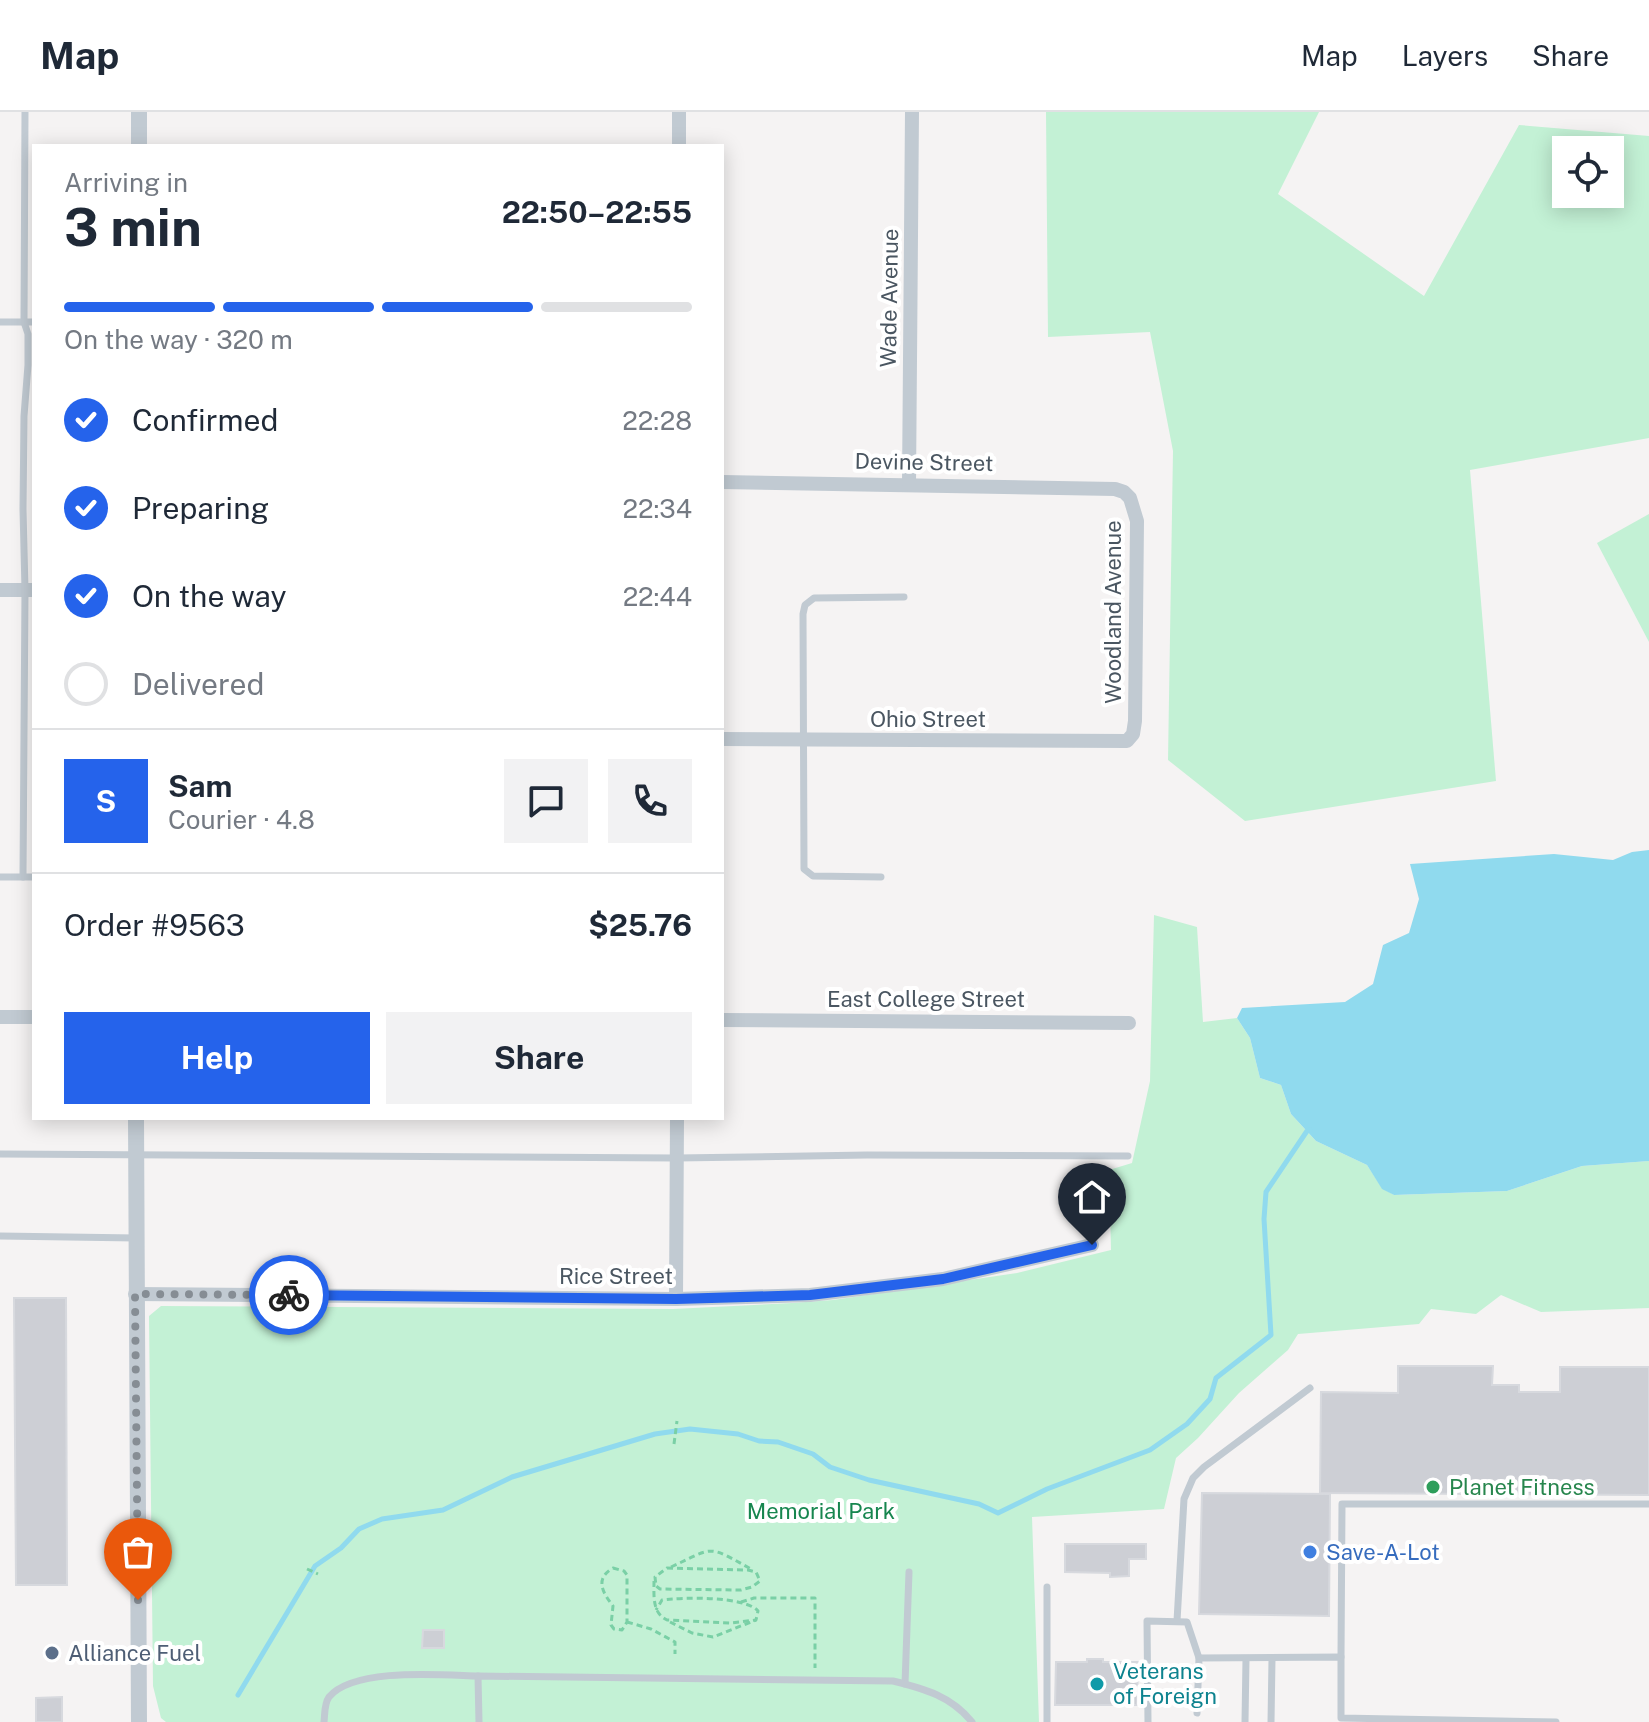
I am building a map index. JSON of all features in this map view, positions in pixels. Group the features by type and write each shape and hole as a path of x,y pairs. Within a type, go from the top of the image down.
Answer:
{"street":[{"path":"139,112 139,144"},
{"path":"679,112 679,144"},
{"name":"Wade Avenue","path":"909,484 912,112"},
{"name":"Devine Street","path":"724,482 1094,486 1124,492"},
{"name":"Woodland Avenue","path":"1124,492 1135,509 1138,545 1135,721 1132,737"},
{"path":"0,590 30,590"},
{"name":"Ohio Street","path":"724,739 1121,742 1132,737"},
{"path":"0,1017 32,1017"},
{"name":"East College Street","path":"724,1020 1129,1023"},
{"path":"136,1120 139,1722"},
{"path":"676,1299 677,1120"},
{"name":"Rice Street","path":"135,1294 676,1299 810,1295 889,1287 997,1268 1092,1245"}],"lane":[{"path":"23,877 30,590 23,509 28,365 28,334 24,322 25,112"},
{"path":"0,322 32,322"},
{"path":"881,877 813,876 804,869 803,614 805,605 814,598 904,597"},
{"path":"0,877 32,877"},
{"path":"0,1154 677,1158 1128,1156"},
{"path":"0,1236 136,1238"},
{"path":"1177,1621 1184,1499 1188,1487 1204,1467 1310,1388"},
{"path":"1556,1722 1341,1718 1342,1504 1649,1504"},
{"path":"905,1684 909,1572"},
{"path":"1047,1587 1047,1722"},
{"path":"1148,1722 1147,1621 1187,1622 1199,1658 1197,1713"},
{"path":"1199,1658 1341,1657"},
{"path":"1245,1722 1246,1659"},
{"path":"1271,1722 1272,1659"},
{"path":"324,1722 330,1696 366,1677 478,1676 893,1681 938,1693 956,1704 972,1722"},
{"path":"478,1676 479,1722"}],"path":[{"path":"674,1444 677,1421"},
{"path":"654,1581 660,1589 741,1590 757,1585 759,1577 756,1572 724,1554 705,1550 658,1574 654,1581 656,1610 659,1616 692,1633 713,1637 756,1620 757,1609 741,1602"},
{"path":"613,1568 627,1575 627,1622 622,1630 614,1629 611,1621 613,1606 602,1593 602,1580 613,1568"},
{"path":"667,1568 756,1572"},
{"path":"307,1569 318,1574"},
{"path":"741,1590 754,1598"},
{"path":"656,1610 662,1600 671,1599 741,1602 754,1598 815,1598 815,1678"},
{"path":"667,1620 731,1623 756,1620"},
{"path":"627,1622 651,1629 675,1642 675,1654"}],"green space":[{"path":"1046,112 1319,112 1278,194 1424,296 1519,125 1649,136 1649,438 1470,470 1496,781 1245,821 1168,760 1173,451 1150,332 1048,337"},
{"path":"1649,514 1649,642 1597,543"},
{"name":"Memorial Park","path":"1154,915 1197,927 1203,1022 1237,1018 1250,1038 1260,1078 1281,1085 1291,1114 1316,1141 1367,1165 1382,1188 1394,1195 1507,1191 1582,1166 1649,1161 1649,1308 1541,1312 1501,1295 1476,1314 1431,1309 1419,1324 1298,1334 1288,1350 1239,1393 1176,1458 1164,1509 1032,1517 1039,1722 166,1722 161,1718 153,1686 149,1316 161,1306 673,1309 792,1303 833,1300 1017,1273 1111,1250 1109,1170 1132,1163 1150,1081"}],"water":[{"path":"1649,850 1649,1161 1582,1166 1507,1191 1394,1195 1382,1189 1367,1165 1316,1141 1291,1114 1281,1085 1260,1078 1250,1038 1237,1018 1242,1008 1345,1002 1373,984 1383,945 1409,933 1419,899 1410,864 1554,854 1613,860 1632,852"}],"building":[{"path":"14,1298 66,1298 67,1585 16,1585"},
{"path":"1398,1366 1493,1366 1492,1385 1519,1385 1519,1392 1560,1392 1560,1367 1649,1367 1649,1495 1320,1493 1321,1392 1398,1393"},
{"path":"1202,1493 1330,1494 1329,1616 1199,1614"},
{"path":"1065,1544 1146,1544 1146,1559 1129,1559 1129,1576 1065,1572"},
{"path":"423,1630 444,1630 444,1648 422,1648"},
{"name":"Veterans of Foreign","path":"1087,1659 1138,1662 1137,1705 1055,1705 1056,1662 1087,1662"},
{"path":"62,1697 62,1722 36,1722 36,1698"}],"waterway":[{"path":"238,1695 315,1566 341,1548 359,1529 382,1519 443,1510 512,1477 655,1434 690,1429 778,1442 813,1454 830,1467 869,1480 979,1504 998,1513 1047,1489 1150,1450 1187,1424 1210,1399 1216,1378 1271,1335 1264,1219 1266,1192 1310,1130"}],"way so far":[{"path":"138,1600 135,1294 289,1295"}],"place":[{"name":"Planet Fitness","path":"1433,1487"},
{"name":"Save-A-Lot","path":"1310,1552"},
{"name":"Alliance Fuel","path":"52,1653"},
{"name":"Veterans of Foreign","path":"1097,1684"}],"route":[{"path":"289,1295 676,1299 810,1295 943,1279 1092,1245"}]}
